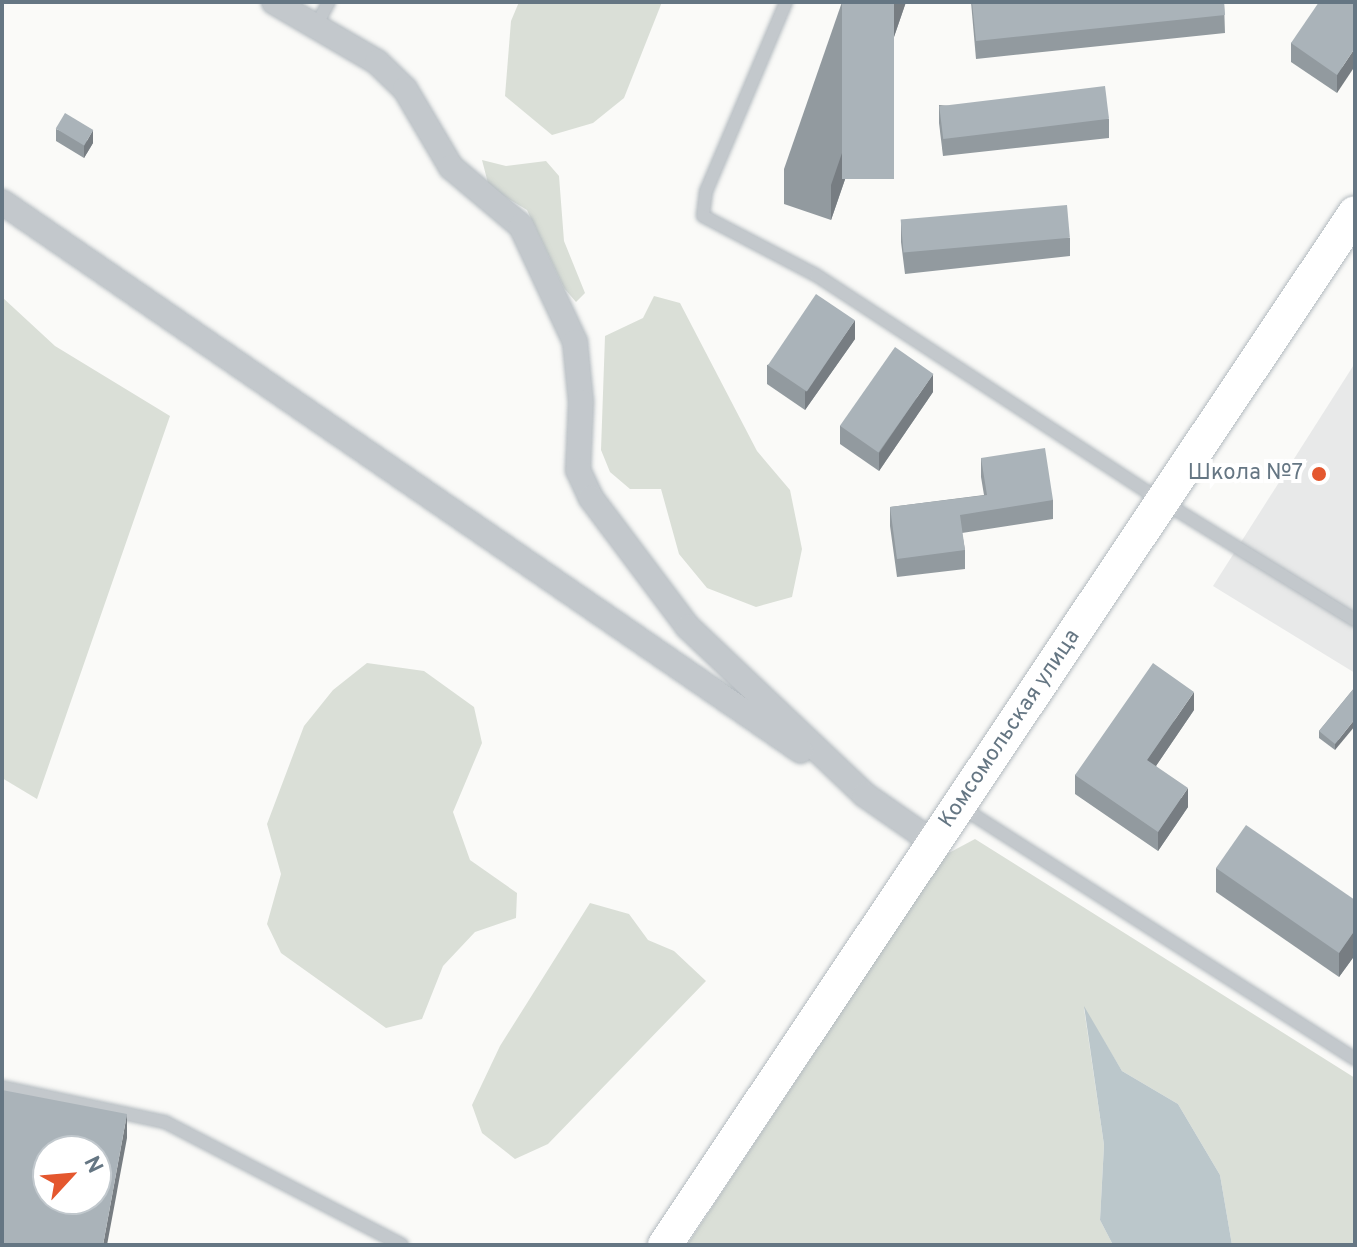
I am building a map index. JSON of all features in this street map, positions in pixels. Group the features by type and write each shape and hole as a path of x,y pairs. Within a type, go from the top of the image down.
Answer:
{"main road":[{"name":"Комсомольская улица","path":"665,1245 1355,213"}],"street":[{"path":"274,2 377,62 405,89 451,167 521,226 543,264 575,342 581,402 578,470 591,498 688,627 865,795"},
{"path":"2,202 934,843"}],"lane":[{"path":"316,26 329,2"},
{"path":"786,2 706,191 703,216 816,275 1162,501 1355,620"},
{"path":"958,806 1355,1059"},
{"path":"2,1087 165,1122 402,1245"}],"shaded area":[{"path":"519,2 662,2 624,98 593,123 552,135 505,96 511,21"},
{"path":"482,160 506,166 546,161 559,176 564,241 585,293 576,302 564,288 527,210 489,187"},
{"path":"654,296 680,303 757,451 790,490 802,549 792,597 756,607 707,588 679,554 661,489 630,489 610,472 601,450 605,336 643,318"},
{"path":"2,297 55,346 170,416 37,799 2,778"},
{"name":"Школа №7","path":"1355,363 1355,673 1213,586"},
{"path":"367,663 424,671 474,707 482,743 453,812 470,860 517,893 516,918 475,932 443,966 422,1019 386,1028 281,953 267,924 281,874 267,824 304,726 333,690"},
{"path":"975,839 1355,1078 1355,1245 1232,1245 1220,1175 1178,1104 1122,1071 1084,1008 1104,1145 1100,1220 1113,1245 687,1245 945,855"},
{"path":"590,903 629,914 648,940 674,951 706,981 548,1144 515,1159 482,1133 472,1105 500,1046"},
{"path":"1084,1006 1122,1071 1178,1104 1220,1175 1232,1245 1113,1245 1100,1220 1104,1145"}],"building":[{"path":"842,2 894,2 894,179 842,179"},
{"path":"972,2 1224,2 1225,15 976,41"},
{"path":"1319,2 1355,2 1355,48 1337,75 1291,43"},
{"path":"1105,86 1109,119 943,139 939,106"},
{"path":"65,113 93,130 84,145 56,128"},
{"path":"1067,205 1070,238 904,252 901,220"},
{"path":"816,294 855,320 807,392 768,365"},
{"path":"895,347 934,374 878,453 840,426"},
{"path":"1045,448 1053,500 960,515 965,550 897,559 890,507 987,495 981,458"},
{"path":"1153,663 1194,692 1147,760 1188,788 1158,832 1075,775"},
{"path":"1355,687 1355,719 1335,744 1319,731"},
{"path":"1246,825 1355,900 1355,930 1339,953 1216,868"},
{"path":"2,1090 127,1114 112,1196 112,1135 32,1135 32,1215 108,1215 103,1245 2,1245"}],"place":[{"name":"Школа №7","path":"1319,474"}]}
